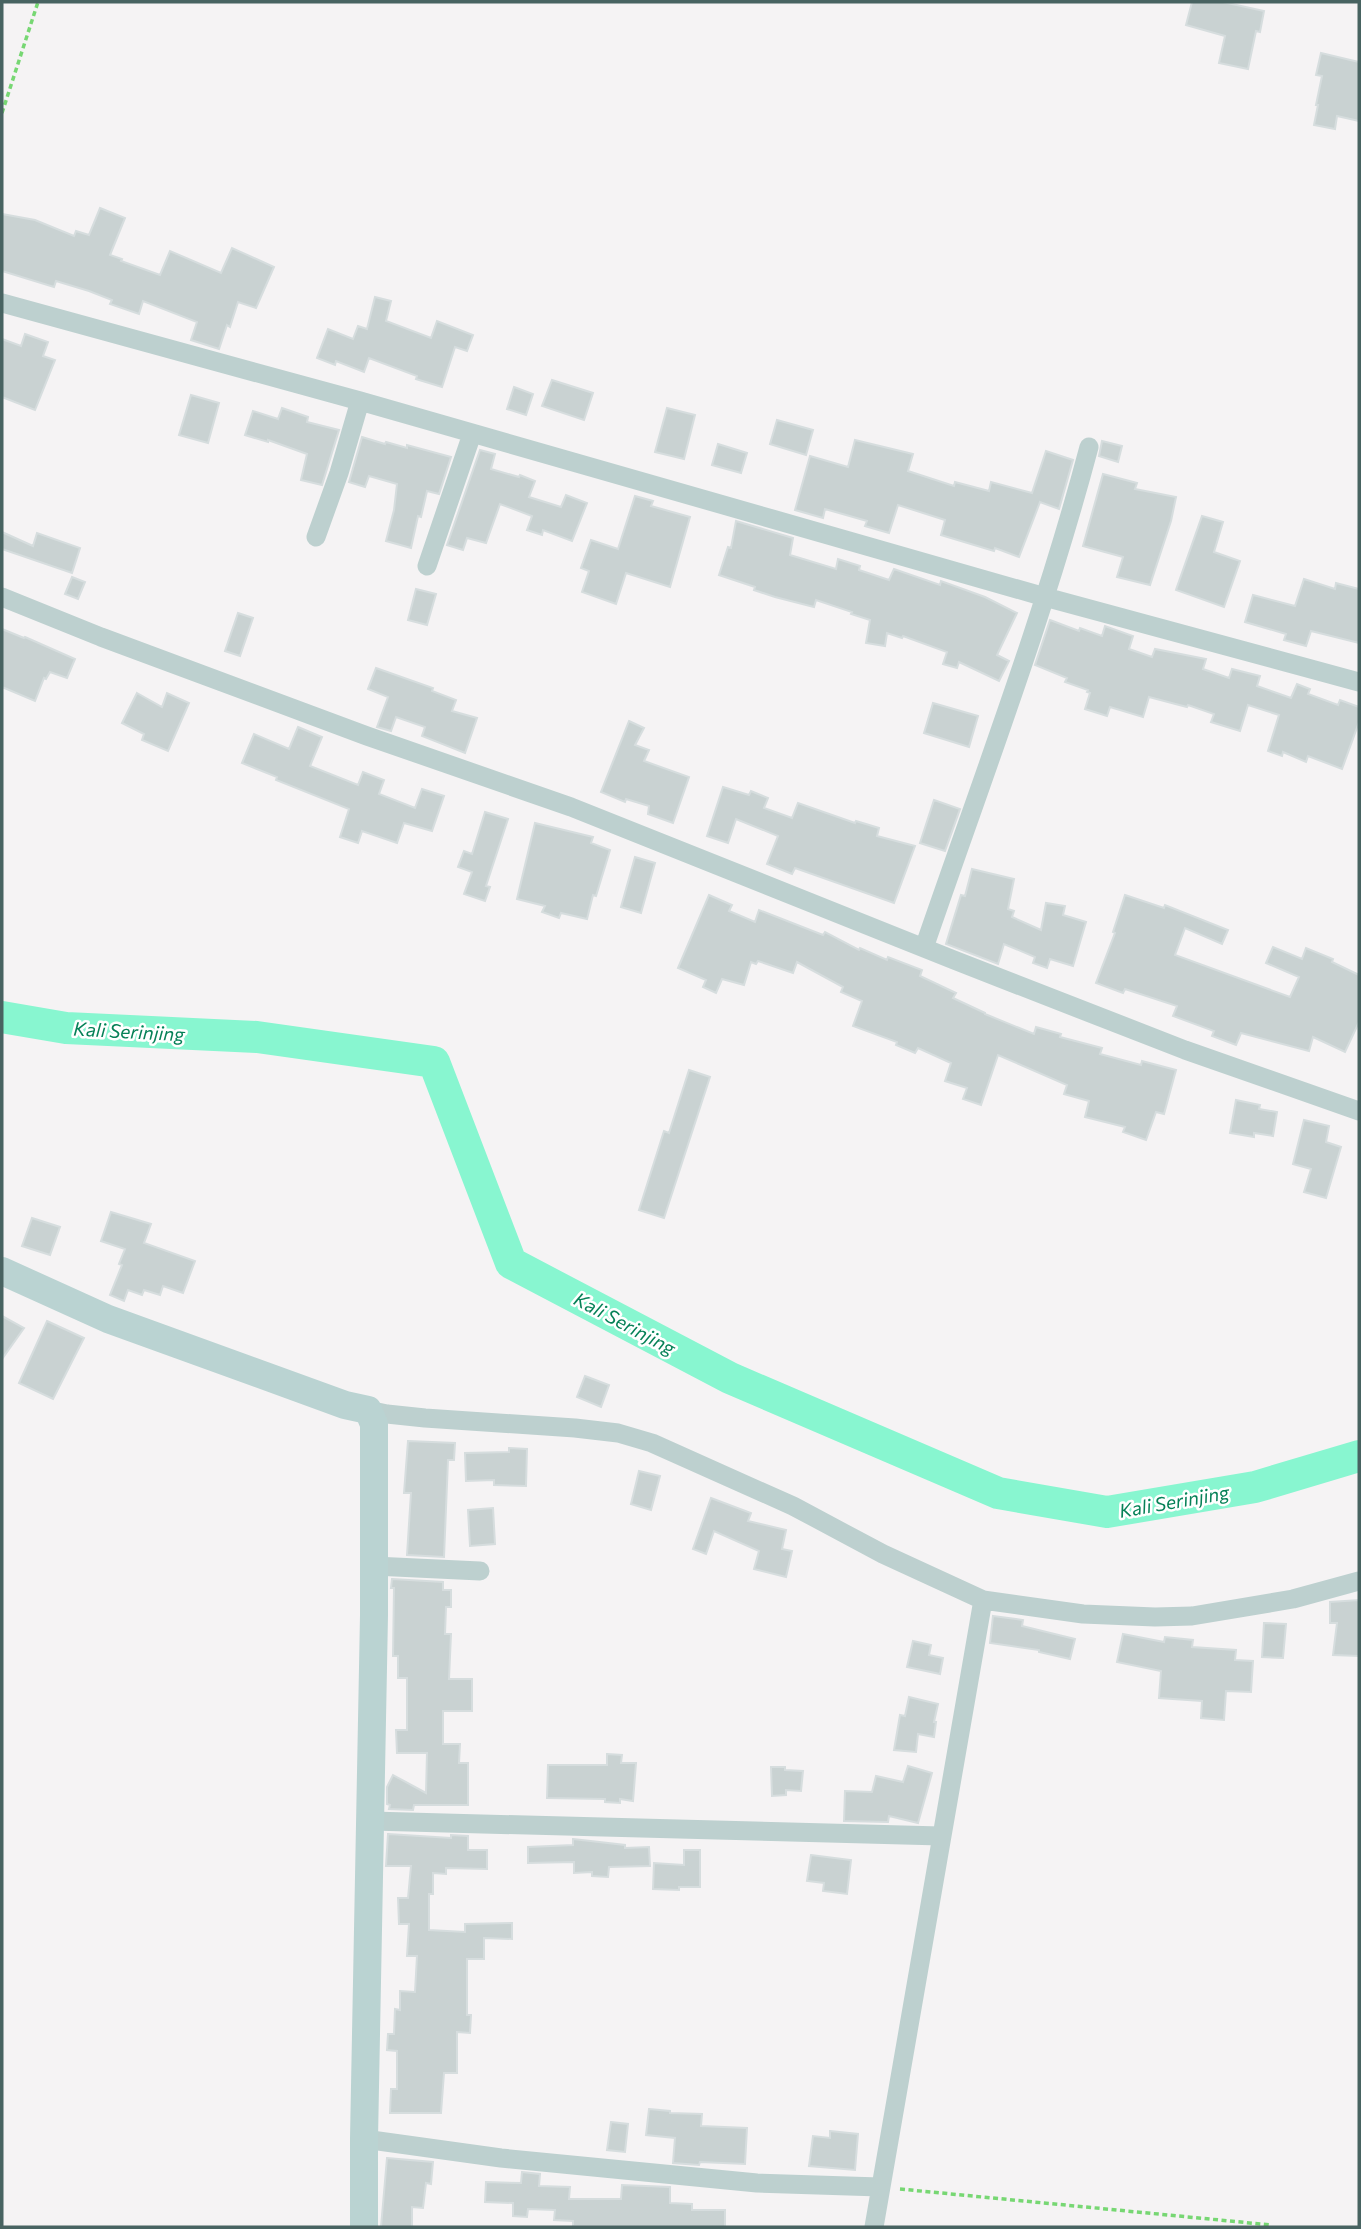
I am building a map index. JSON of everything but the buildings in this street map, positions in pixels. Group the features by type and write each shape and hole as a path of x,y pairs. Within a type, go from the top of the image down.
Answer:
{"street":[{"path":"2,303 360,401 1045,597 1359,682"},
{"path":"316,537 339,473 360,401"},
{"path":"427,566 472,433"},
{"path":"924,948 1045,597 1070,519 1089,446"},
{"path":"2,597 101,638 367,736 571,807 1185,1050 1359,1111"},
{"path":"2,1271 108,1319 345,1405 387,1414 425,1418 618,1433 652,1443 793,1506 883,1554 983,1600 1083,1614 1155,1618 1192,1616 1293,1600 1359,1581"},
{"path":"364,2227 374,1566 374,1424 368,1410"},
{"path":"374,1566 480,1571"},
{"path":"873,2227 983,1600"},
{"path":"371,1821 941,1836"},
{"path":"364,2139 501,2158 757,2183 880,2187"}],"path":[{"path":"2,113 38,2"},
{"path":"880,2187 1271,2225"}],"waterway":[{"name":"Kali Serinjing","path":"2,1017 66,1028 257,1037 434,1062 511,1263 730,1378 998,1493 1107,1512 1255,1487 1359,1456"}]}
